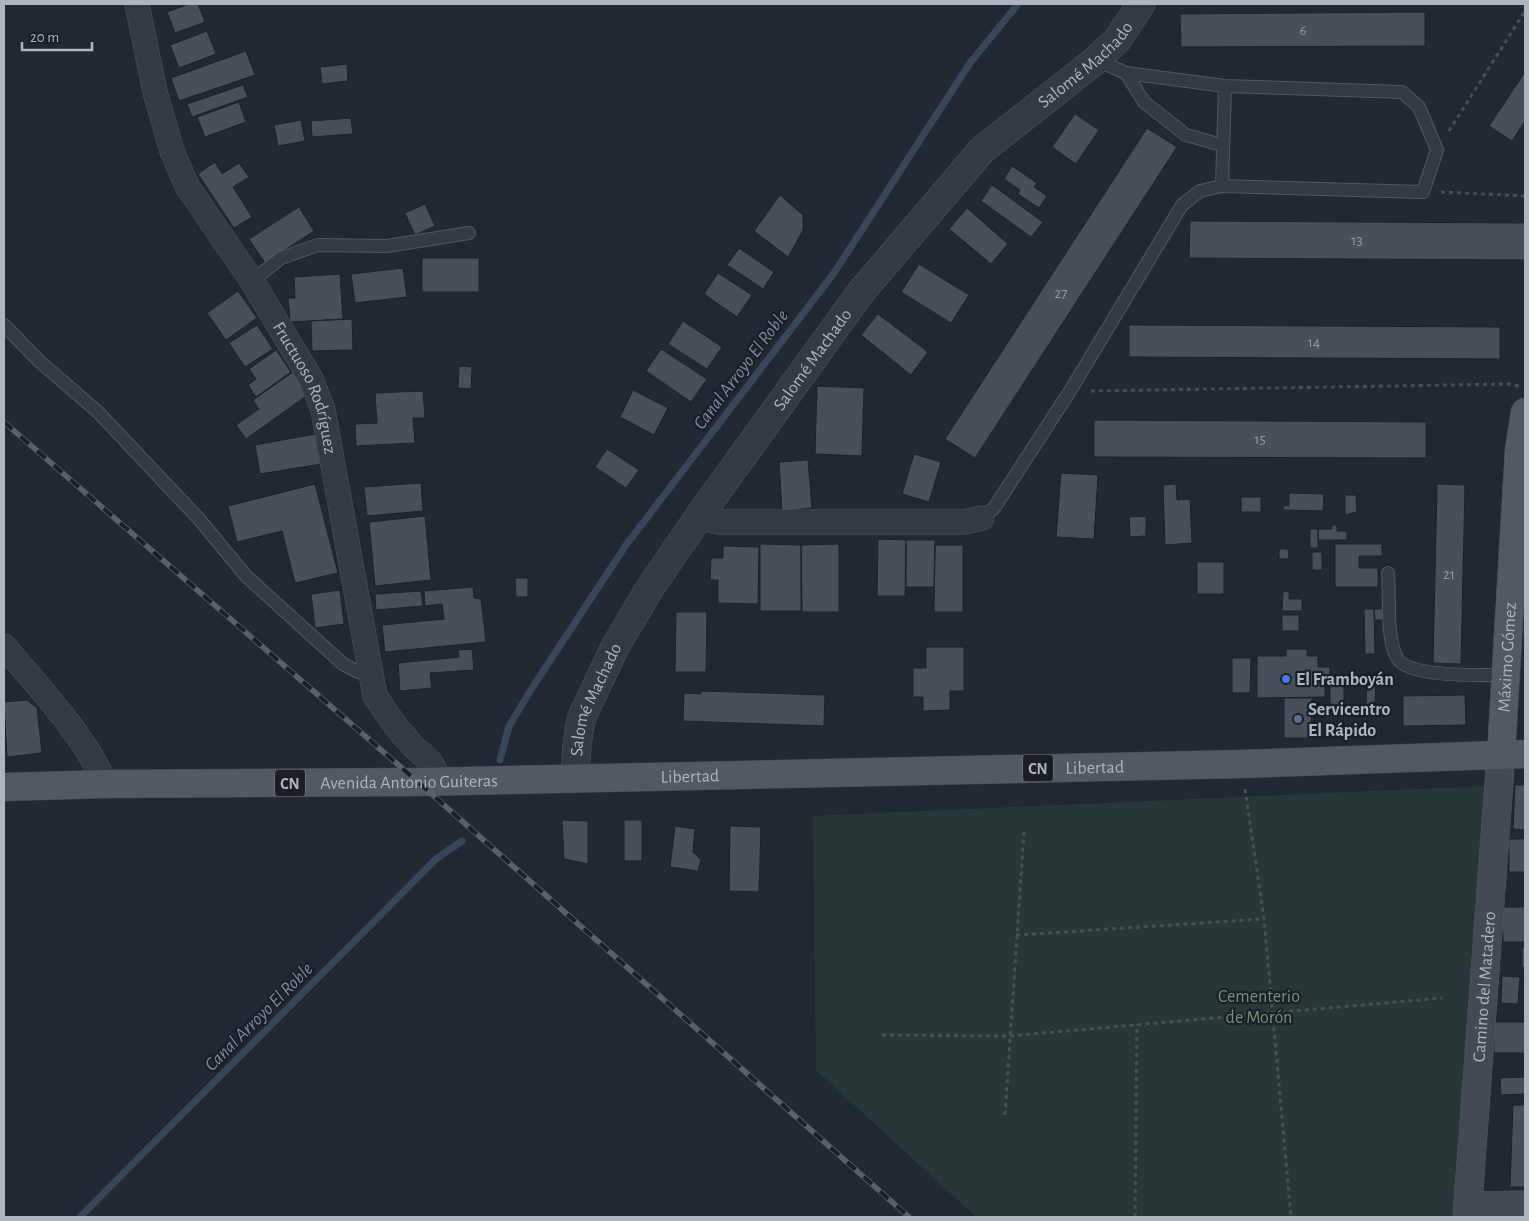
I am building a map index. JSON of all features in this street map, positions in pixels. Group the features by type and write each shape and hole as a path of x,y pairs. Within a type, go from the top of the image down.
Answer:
{"main road":[{"name":"Máximo Gómez","path":"1513,754 1505,676 1519,450 1525,412"},
{"name":"Libertad","path":"575,778 1241,764 1513,754"},
{"name":"Camino del Matadero","path":"1468,1211 1513,754"},
{"name":"Avenida Antonio Guiteras","path":"4,787 575,778"},
{"path":"1468,1211 1525,1205"}],"street":[{"name":"Fructuoso Rodríguez","path":"137,4 155,92 172,151 186,186 252,281 311,379 323,410 369,673 375,696 412,746 430,759 435,767 438,781"},
{"name":"Salomé Machado","path":"575,778 581,719 615,647 650,588 700,514 861,292 982,150 1096,60 1118,39 1141,4"},
{"path":"700,514 709,520 719,522 964,522 982,518"},
{"path":"4,646 70,723 95,759 106,784"}],"lane":[{"path":"982,518 994,508 1070,392 1182,205 1200,191 1222,186 1422,192 1437,150 1419,107 1402,92 1225,86 1126,73 1096,60"},
{"path":"1126,73 1144,102 1186,135 1222,145"},
{"path":"1222,186 1225,86"},
{"path":"252,281 281,258 318,245 387,246 469,233"},
{"path":"4,325 39,361 98,412 199,519 246,576 343,664 358,672 369,673"},
{"path":"1388,573 1392,647 1398,660 1410,668 1448,674 1505,676"}],"path":[{"path":"1437,150 1525,11"},
{"path":"1422,192 1525,196"},
{"path":"1070,392 1509,384 1525,388"},
{"path":"1241,764 1264,918 1291,1217"},
{"path":"1005,1115 1024,831"},
{"path":"1016,935 1264,918"},
{"path":"882,1035 1009,1036 1442,998"},
{"path":"1135,1217 1136,1024"}],"green space":[{"name":"Cementerio de Morón","path":"1485,786 1456,1217 976,1217 816,1070 813,816"}],"building":[{"path":"189,4 198,4 205,22 175,33 167,12"},
{"path":"1425,12 1425,46 1181,47 1180,14"},
{"path":"207,31 216,54 179,68 170,45"},
{"path":"246,51 255,75 179,101 171,78"},
{"path":"347,64 348,81 322,84 320,67"},
{"path":"1525,72 1525,121 1512,141 1489,126"},
{"path":"243,85 248,97 192,117 187,104"},
{"path":"239,102 246,122 205,137 197,117"},
{"path":"1075,114 1099,130 1076,164 1052,147"},
{"path":"351,118 353,134 312,137 311,121"},
{"path":"301,120 305,141 278,146 274,125"},
{"path":"1147,128 1177,147 975,458 945,439"},
{"path":"215,162 222,174 239,163 249,177 233,187 252,217 234,228 198,174"},
{"path":"1012,166 1037,183 1034,187 1047,196 1039,208 1018,194 1020,190 1004,179"},
{"path":"992,185 1043,222 1031,237 981,201"},
{"path":"780,195 803,215 803,230 788,257 754,231"},
{"path":"425,204 435,226 415,235 405,213"},
{"path":"299,207 314,231 265,263 249,239"},
{"path":"967,208 1008,244 991,264 949,229"},
{"path":"1190,221 1525,223 1525,260 1189,258"},
{"path":"739,248 774,272 763,289 727,265"},
{"path":"422,258 479,258 479,292 422,292"},
{"path":"919,264 969,295 951,323 901,292"},
{"path":"403,268 407,297 355,303 351,274"},
{"path":"718,273 752,295 737,317 704,294"},
{"path":"340,274 343,319 290,322 288,298 295,298 294,277"},
{"path":"238,291 257,318 226,340 207,313"},
{"path":"878,314 928,352 911,375 861,335"},
{"path":"352,319 353,350 312,351 311,321"},
{"path":"683,321 722,347 707,369 668,344"},
{"path":"257,325 273,349 245,367 229,343"},
{"path":"1129,325 1500,327 1500,359 1129,357"},
{"path":"661,349 707,379 691,402 646,371"},
{"path":"276,350 291,372 256,397 248,385 256,379 249,369"},
{"path":"459,366 472,367 471,389 458,388"},
{"path":"293,372 309,394 246,439 236,425 259,409 253,400"},
{"path":"817,386 864,388 862,456 815,454"},
{"path":"633,390 668,408 654,435 620,417"},
{"path":"423,391 425,418 413,418 415,443 356,446 355,424 377,423 375,393"},
{"path":"1094,420 1426,422 1426,458 1094,457"},
{"path":"315,434 321,464 260,474 255,445"},
{"path":"607,449 639,470 626,488 595,467"},
{"path":"914,454 941,462 929,502 902,494"},
{"path":"808,460 812,508 782,511 779,462"},
{"path":"1061,473 1098,475 1094,539 1056,537"},
{"path":"421,483 423,511 367,516 364,487"},
{"path":"315,484 338,573 295,583 282,531 237,542 228,506"},
{"path":"1176,484 1177,500 1190,499 1192,543 1165,545 1163,485"},
{"path":"1437,484 1465,485 1461,664 1433,663"},
{"path":"1289,493 1324,494 1323,511 1283,510 1284,505 1289,506"},
{"path":"1345,495 1356,495 1357,512 1345,515"},
{"path":"1241,497 1261,497 1261,512 1241,512"},
{"path":"425,516 431,580 375,586 369,522"},
{"path":"1146,516 1146,536 1130,537 1129,517"},
{"path":"1332,525 1337,525 1337,531 1347,531 1347,540 1318,540 1318,529 1332,529"},
{"path":"1310,529 1318,529 1318,548 1310,548"},
{"path":"878,539 906,540 905,596 877,596"},
{"path":"906,540 935,540 934,587 906,587"},
{"path":"760,544 801,545 801,611 760,611"},
{"path":"839,544 839,612 802,612 801,545"},
{"path":"1335,544 1382,544 1382,556 1359,556 1359,568 1378,568 1378,587 1335,587"},
{"path":"935,545 963,545 963,612 934,612"},
{"path":"723,546 759,547 758,604 718,603 718,580 710,580 711,558 723,558"},
{"path":"1279,549 1288,549 1289,559 1279,559"},
{"path":"1312,552 1322,552 1322,570 1312,570"},
{"path":"1197,562 1224,562 1224,594 1197,594"},
{"path":"515,578 528,578 528,597 516,597"},
{"path":"473,587 474,598 481,599 486,642 385,652 382,625 444,619 442,604 425,606 424,591"},
{"path":"340,590 344,624 315,628 311,594"},
{"path":"421,591 423,606 376,610 375,594"},
{"path":"1283,591 1289,592 1289,599 1302,599 1302,611 1282,611"},
{"path":"1364,609 1374,609 1375,654 1365,654"},
{"path":"1374,609 1384,609 1384,620 1375,620"},
{"path":"676,612 707,612 706,672 675,672"},
{"path":"1282,615 1299,615 1299,631 1282,631"},
{"path":"926,647 964,647 964,691 950,691 950,710 923,711 923,697 913,697 913,668 926,668"},
{"path":"472,649 474,670 430,673 432,688 400,691 398,663 459,657 458,650"},
{"path":"1286,649 1307,649 1307,656 1318,656 1318,667 1330,667 1330,677 1325,677 1325,697 1257,698 1257,656 1286,656"},
{"path":"1232,658 1251,658 1250,693 1232,693"},
{"path":"1367,674 1376,675 1375,706 1366,705"},
{"path":"1330,677 1344,677 1344,705 1330,705"},
{"path":"701,691 825,695 824,726 683,721 684,693 701,694"},
{"path":"1465,695 1466,725 1403,726 1403,696"},
{"path":"1284,698 1312,698 1311,738 1284,738"},
{"path":"27,700 37,708 42,753 7,757 4,702"},
{"path":"1515,785 1525,785 1525,830 1513,829"},
{"path":"562,820 588,821 588,864 564,859"},
{"path":"624,820 642,820 642,861 624,861"},
{"path":"675,826 695,829 693,852 701,860 698,871 670,867"},
{"path":"730,826 761,827 759,892 729,891"},
{"path":"1509,839 1525,839 1525,872 1509,872"},
{"path":"1502,907 1525,907 1525,942 1503,942"},
{"path":"1522,947 1525,947 1525,967 1522,967"},
{"path":"1502,976 1520,977 1518,1004 1501,1003"},
{"path":"1494,1022 1525,1022 1525,1053 1494,1053"},
{"path":"1525,1077 1525,1094 1501,1095 1500,1078"},
{"path":"1513,1105 1525,1105 1525,1187 1510,1187"}],"waterway":[{"name":"Canal Arroyo El Roble","path":"500,760 509,726 626,545 834,273 970,63 1018,4"},
{"name":"Canal Arroyo El Roble","path":"80,1217 436,859 462,841"}],"railway":[{"path":"4,422 418,782 909,1217"}],"place":[{"name":"El Framboyán","path":"1286,679"},
{"name":"Servicentro El Rápido","path":"1298,719"}]}
